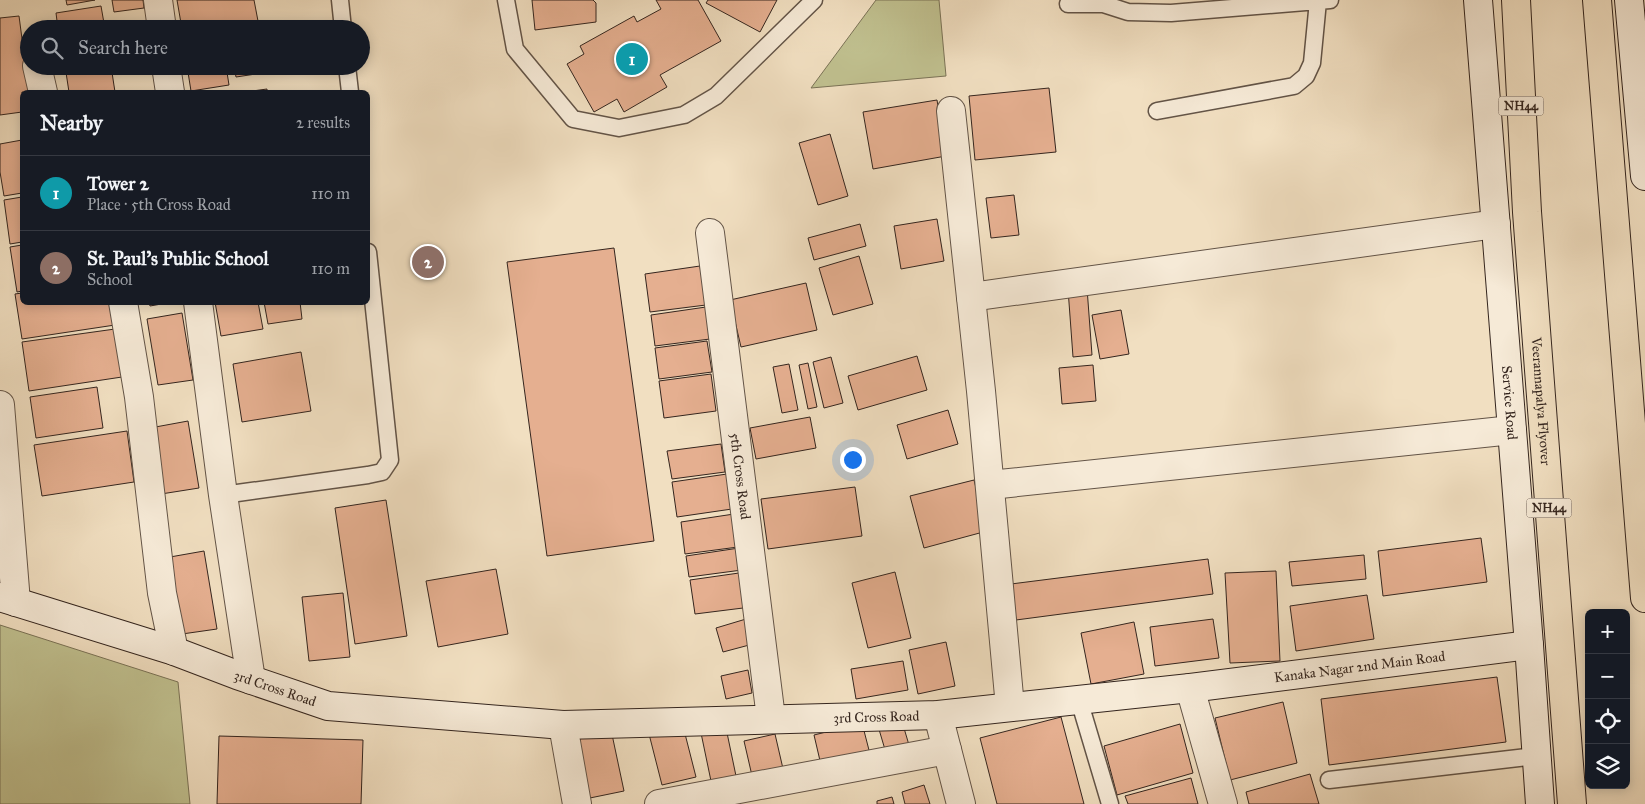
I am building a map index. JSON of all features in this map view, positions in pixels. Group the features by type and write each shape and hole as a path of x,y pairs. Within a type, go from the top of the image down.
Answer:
{"highway":[{"name":"Veerannapalya Flyover","path":"1516,0 1527,212 1572,804"},
{"path":"1598,0 1645,598"}],"street":[{"path":"158,0 161,20"},
{"name":"Service Road","path":"1478,0 1540,804"},
{"path":"1629,0 1645,176"},
{"path":"39,75 43,90"},
{"path":"167,75 170,90"},
{"path":"951,111 990,485 1010,707"},
{"path":"971,297 1496,224"},
{"name":"5th Cross Road","path":"710,233 771,718"},
{"path":"124,305 139,397 162,593 174,651"},
{"path":"198,305 223,495 251,680"},
{"path":"0,405 8,599"},
{"path":"990,485 1512,430"},
{"name":"3rd Cross Road","path":"8,599 174,651 328,706 563,725 938,715 1190,688"},
{"name":"Kanaka Nagar 2nd Main Road","path":"1190,688 1529,645"},
{"path":"1190,688 1223,804"},
{"path":"938,715 961,804"},
{"path":"563,725 577,804"},
{"path":"659,804 947,750"}],"lane":[{"path":"340,0 343,20"},
{"path":"506,0 515,48 573,118 619,128 684,115 716,96 814,0"},
{"path":"1068,4 1104,4 1128,12 1170,13 1324,1 1312,63 1306,76 1294,86 1157,111"},
{"path":"349,75 350,90"},
{"path":"223,495 368,475 382,472 390,460 370,271"},
{"path":"1079,700 1110,804"},
{"path":"1329,780 1536,756"}],"green space":[{"path":"876,0 939,0 946,76 811,88"},
{"path":"0,625 178,682 190,804 0,804"}],"building":[{"path":"66,0 95,0 67,5"},
{"path":"112,0 143,0 144,8 114,12"},
{"path":"177,0 254,0 258,20 180,20"},
{"path":"532,0 593,0 596,3 596,22 535,30"},
{"path":"656,0 698,0 721,41 660,75 667,87 624,112 617,99 594,112 567,64 584,54 580,46 634,16 637,22 661,9"},
{"path":"708,0 777,0 760,32 706,3"},
{"path":"101,6 103,20 57,20 56,13"},
{"path":"19,16 20,75 27,75 29,90 20,90 20,112 0,115 0,18"},
{"path":"66,75 112,75 115,90 69,90"},
{"path":"188,75 227,75 229,85 191,90"},
{"path":"1049,88 1056,152 975,160 969,96"},
{"path":"937,100 946,156 873,169 863,112"},
{"path":"830,134 848,196 818,205 799,143"},
{"path":"20,140 20,193 4,196 0,172 0,144"},
{"path":"1014,195 1019,235 991,238 986,198"},
{"path":"20,197 20,242 10,244 4,200"},
{"path":"937,219 944,261 901,269 894,226"},
{"path":"860,224 866,246 814,260 808,238"},
{"path":"20,245 20,291 17,292 10,247"},
{"path":"614,248 654,541 547,556 507,262"},
{"path":"859,256 873,304 833,315 819,268"},
{"path":"700,266 706,305 650,312 645,274"},
{"path":"806,283 817,330 741,347 730,300"},
{"path":"1087,288 1092,355 1073,357 1068,289"},
{"path":"20,293 20,305 112,305 115,325 22,339 15,294"},
{"path":"216,305 259,305 263,329 221,336"},
{"path":"265,305 300,305 302,319 268,324"},
{"path":"706,307 710,339 655,346 651,315"},
{"path":"1121,310 1129,354 1100,359 1092,315"},
{"path":"182,313 193,380 158,385 147,319"},
{"path":"115,329 122,377 29,391 22,342"},
{"path":"707,341 712,372 659,379 655,348"},
{"path":"301,352 311,411 242,422 233,364"},
{"path":"917,356 927,390 858,410 848,376"},
{"path":"831,357 843,403 824,408 813,362"},
{"path":"808,363 817,407 808,409 799,365"},
{"path":"789,364 798,410 782,413 773,367"},
{"path":"1093,365 1096,401 1062,404 1059,368"},
{"path":"711,374 716,411 664,418 659,381"},
{"path":"97,387 103,428 36,438 30,397"},
{"path":"948,410 958,444 907,459 897,425"},
{"path":"810,417 816,448 756,459 750,428"},
{"path":"188,421 199,488 161,494 150,428"},
{"path":"127,431 134,482 42,496 34,445"},
{"path":"721,444 725,472 672,479 667,451"},
{"path":"727,474 732,509 677,517 672,482"},
{"path":"974,480 987,531 924,548 910,496"},
{"path":"855,487 862,536 768,549 761,499"},
{"path":"386,500 407,636 355,644 335,508"},
{"path":"734,514 738,547 685,554 681,522"},
{"path":"1481,538 1487,582 1383,596 1378,551"},
{"path":"739,548 742,570 689,577 686,556"},
{"path":"204,551 217,629 182,634 170,557"},
{"path":"1364,555 1366,579 1292,586 1289,562"},
{"path":"1208,559 1213,594 1016,620 1011,584"},
{"path":"496,569 508,634 438,647 426,581"},
{"path":"1276,571 1280,661 1230,663 1225,573"},
{"path":"746,572 751,607 695,614 690,580"},
{"path":"895,572 911,638 868,648 852,583"},
{"path":"343,593 350,657 309,661 302,597"},
{"path":"1367,595 1374,639 1296,651 1290,606"},
{"path":"746,619 753,644 723,652 716,628"},
{"path":"1213,619 1219,658 1155,666 1150,627"},
{"path":"1134,622 1144,674 1091,684 1081,633"},
{"path":"946,642 955,686 918,694 909,650"},
{"path":"903,661 908,690 856,699 851,669"},
{"path":"748,670 752,693 726,699 721,676"},
{"path":"1497,677 1506,742 1329,765 1321,699"},
{"path":"1283,702 1297,763 1230,780 1215,718"},
{"path":"1061,717 1084,804 997,804 980,738"},
{"path":"901,718 909,745 886,753 878,726"},
{"path":"862,723 870,754 821,765 814,735"},
{"path":"1180,724 1193,773 1117,795 1104,746"},
{"path":"610,725 624,791 585,799 572,733"},
{"path":"683,726 696,777 662,785 649,734"},
{"path":"726,728 736,776 711,781 701,733"},
{"path":"775,734 784,773 753,780 744,741"},
{"path":"219,736 363,740 361,804 217,804"},
{"path":"1310,774 1319,804 1249,804 1246,792"},
{"path":"1191,778 1198,804 1128,804 1125,796"},
{"path":"924,785 930,804 905,804 902,792"},
{"path":"892,797 894,804 877,804 877,801"}],"place":[{"name":"Tower 2","path":"632,59"},
{"name":"St. Paul's Public School","path":"428,262"}]}
